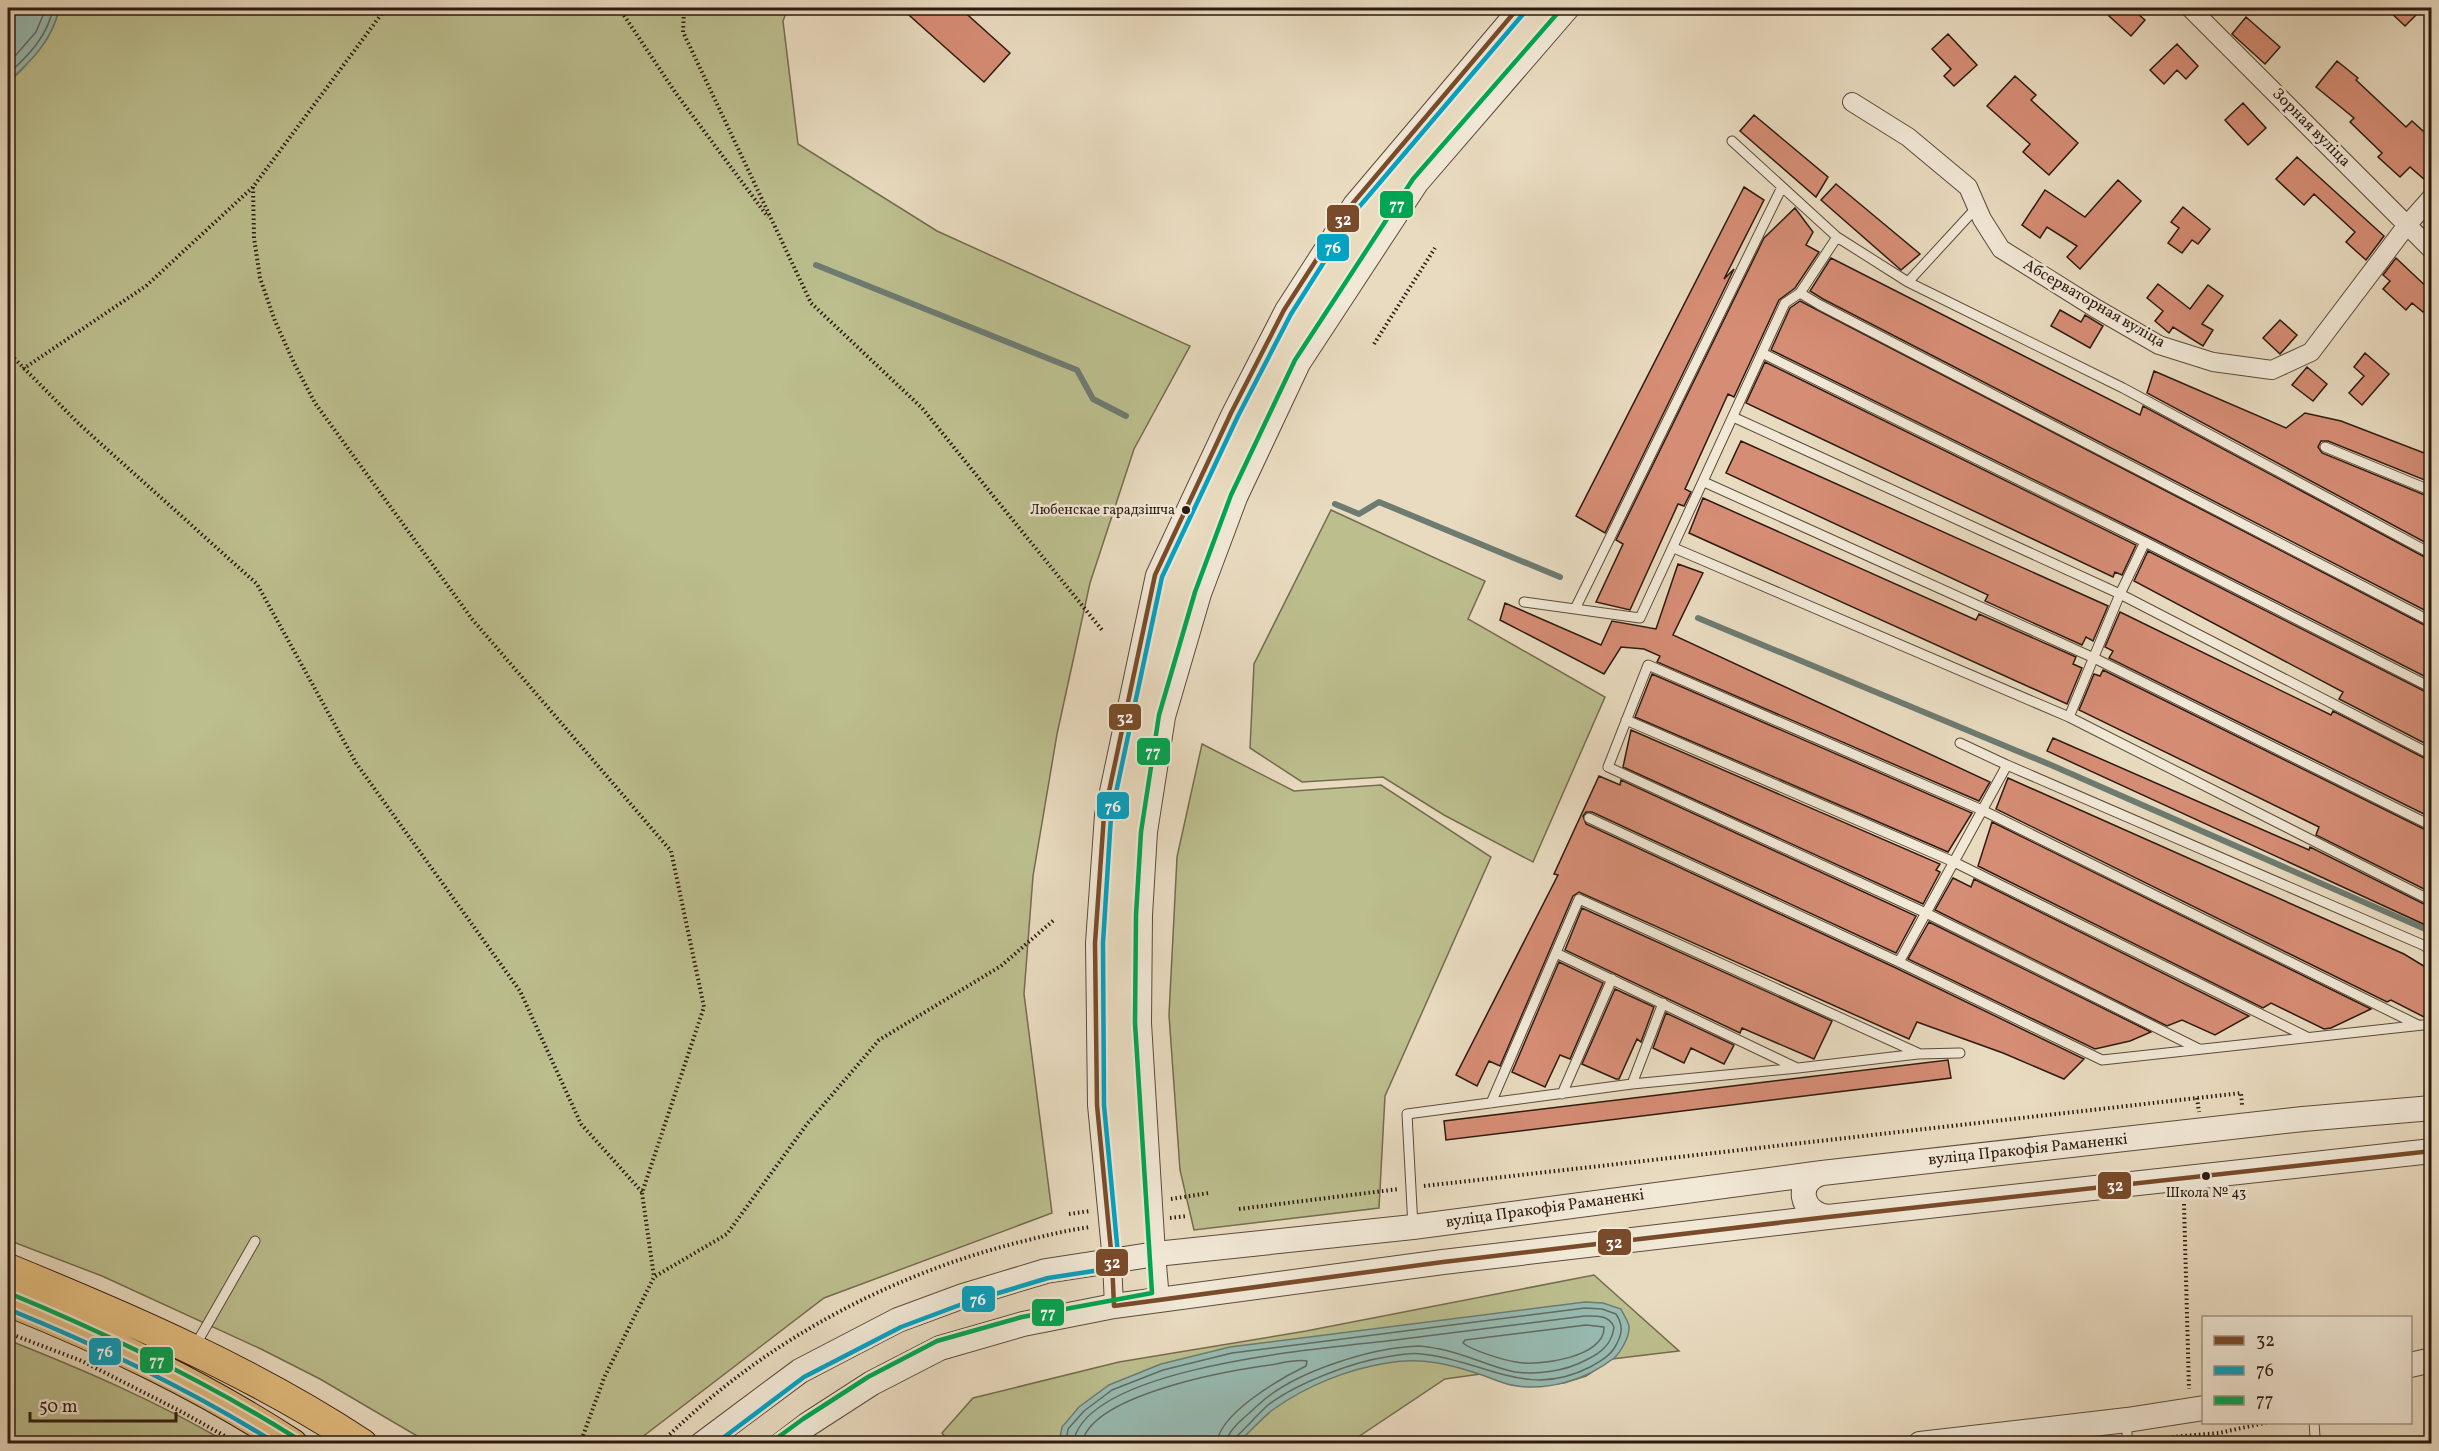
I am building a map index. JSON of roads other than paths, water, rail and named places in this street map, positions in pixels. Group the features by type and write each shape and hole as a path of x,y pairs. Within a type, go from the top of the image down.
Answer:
{"main road":[{"path":"8,1269 91,1303 192,1351 315,1413 362,1443"},
{"path":"8,1301 78,1329 167,1370 292,1443"}],"street":[{"path":"1114,1306 1097,1105 1095,943 1104,815 1155,575 1231,413 1284,310 1353,203 1518,8"},
{"path":"1160,1299 1142,1023 1143,915 1148,832 1166,717 1202,594 1238,498 1301,364 1419,184 1571,8"},
{"name":"Зорная вуліца","path":"2190,8 2432,250"},
{"name":"Абсерваторная вуліца","path":"1851,102 1908,136 1968,187 2001,249 2159,345 2213,362 2272,370 2311,352 2407,225 2432,197"},
{"name":"вуліца Пракофія Раманенкі","path":"702,1443 800,1371 898,1320 963,1296 1046,1270 1156,1254 1413,1227 1822,1173 2293,1120 2432,1108"},
{"path":"782,1443 872,1383 940,1348 1023,1324 1114,1306 1443,1262 2432,1151"},
{"path":"1822,1173 1810,1178 1806,1184 1804,1197 1815,1214 1828,1217"},
{"path":"2412,1365 2432,1360"},
{"path":"1932,1443 2127,1432 2197,1404"}],"lane":[{"path":"1732,141 1837,237 1908,282 2123,388 2432,554"},
{"path":"1575,609 1782,187"},
{"path":"1908,282 1977,207"},
{"path":"1524,602 1640,618 1785,303 1800,292 1837,237"},
{"path":"1800,292 1820,305 2432,622"},
{"path":"1762,353 2145,542 2432,688"},
{"path":"1733,417 2120,594 2432,755"},
{"path":"2325,447 2432,491"},
{"path":"1704,482 2094,658 2432,826"},
{"path":"2069,717 2120,594 2145,542"},
{"path":"1674,548 2069,717 2432,901"},
{"path":"2199,1049 1926,913 1608,767 1648,665 1982,810 2418,1025"},
{"path":"1626,720 1954,862 2307,1037"},
{"path":"1960,743 2424,945 2432,951"},
{"path":"1899,962 2007,765"},
{"path":"1589,818 1899,962 2102,1060 2432,1024"},
{"path":"1491,1103 1579,899 1918,1054"},
{"path":"1556,953 1798,1068"},
{"path":"1562,1094 1612,979"},
{"path":"1632,1084 1663,1003"},
{"path":"1413,1227 1407,1114 1632,1084 1918,1054 1960,1053"},
{"path":"192,1351 255,1241"},
{"path":"2314,1424 2313,1440 2325,1443"}],"water":[{"path":"8,8 59,8 52,30 40,49 8,82"},
{"path":"1585,1302 1603,1303 1621,1309 1629,1326 1627,1339 1614,1358 1603,1366 1565,1382 1524,1387 1448,1365 1425,1361 1400,1361 1357,1369 1314,1386 1274,1409 1237,1443 1059,1443 1062,1427 1079,1407 1109,1385 1161,1364 1230,1347"}],"waterway":[{"path":"816,265 1077,370 1093,399 1126,416"},
{"path":"1335,504 1359,514 1379,502 1560,577"},
{"path":"1698,618 2051,765 2432,932"}],"place":[{"name":"Любенскае гарадзішча","path":"1186,510"},
{"name":"Школа № 43","path":"2206,1176"}]}
